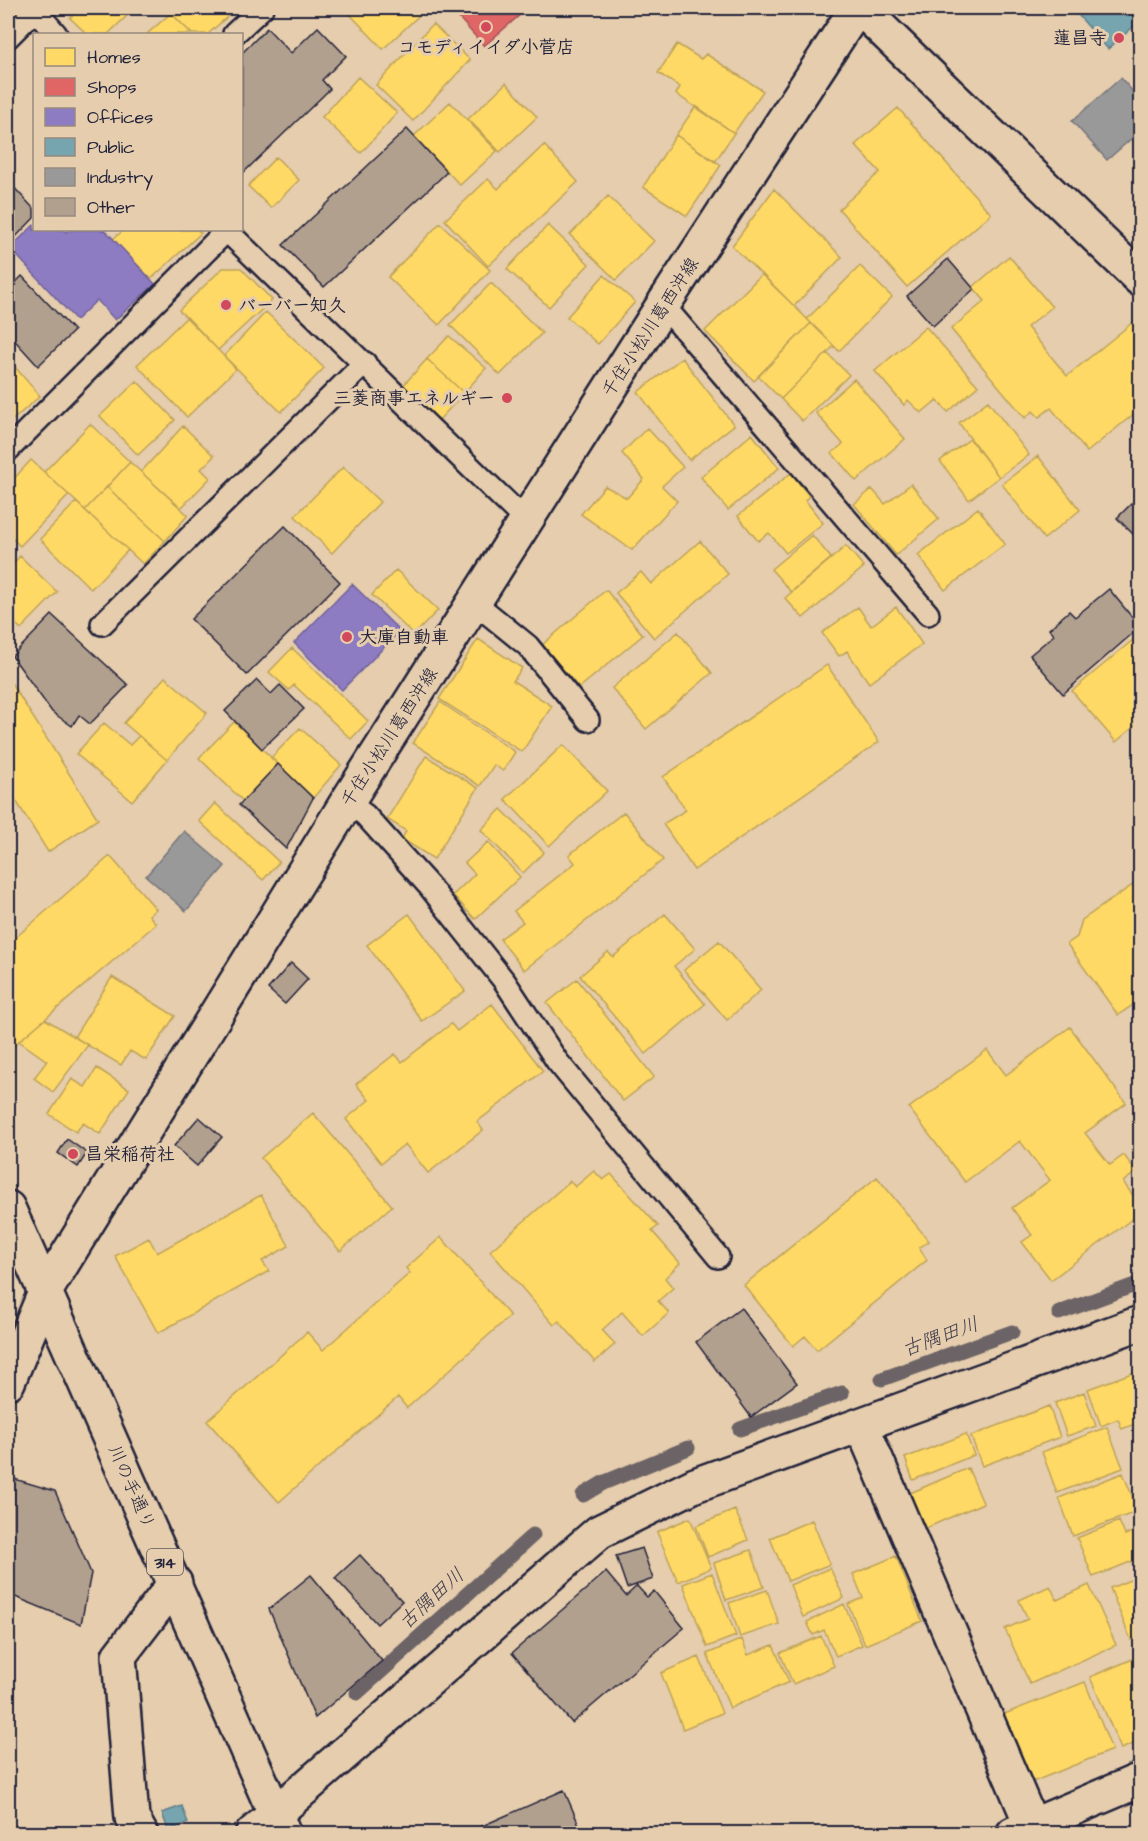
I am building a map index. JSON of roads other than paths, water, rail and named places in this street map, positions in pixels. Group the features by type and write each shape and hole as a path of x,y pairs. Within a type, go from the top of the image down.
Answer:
{"street":[{"path":"859,8 1140,279"},
{"name":"千住小松川葛西沖線","path":"8,1382 46,1290 347,802 663,305 859,8"},
{"name":"川の手通り","path":"8,1208 175,1583 271,1827"},
{"path":"271,1827 599,1532 695,1485 1140,1323"},
{"path":"862,1426 1022,1829 1140,1780"},
{"path":"141,1833 132,1818 119,1656 175,1583"}],"lane":[{"path":"8,37 35,8 56,33"},
{"path":"235,33 262,8"},
{"path":"8,450 225,231"},
{"path":"227,231 526,522"},
{"path":"663,305 928,614"},
{"path":"102,624 365,363"},
{"path":"475,603 528,646 588,720"},
{"path":"347,802 365,815 429,886 505,982 557,1061 718,1257"}],"waterway":[{"name":"古隅田川","path":"1059,1313 1140,1283"},
{"name":"古隅田川","path":"882,1379 1012,1332"},
{"name":"古隅田川","path":"740,1429 842,1393"},
{"name":"古隅田川","path":"583,1495 603,1483 688,1448"},
{"name":"古隅田川","path":"357,1693 533,1535"}],"place":[{"name":"コモディイイダ小菅店","path":"486,27"},
{"name":"蓮昌寺","path":"1119,38"},
{"name":"バーバー知久","path":"226,305"},
{"name":"三菱商事エネルギー","path":"507,398"},
{"name":"大庫自動車","path":"347,637"},
{"name":"昌栄稲荷社","path":"73,1154"}]}
